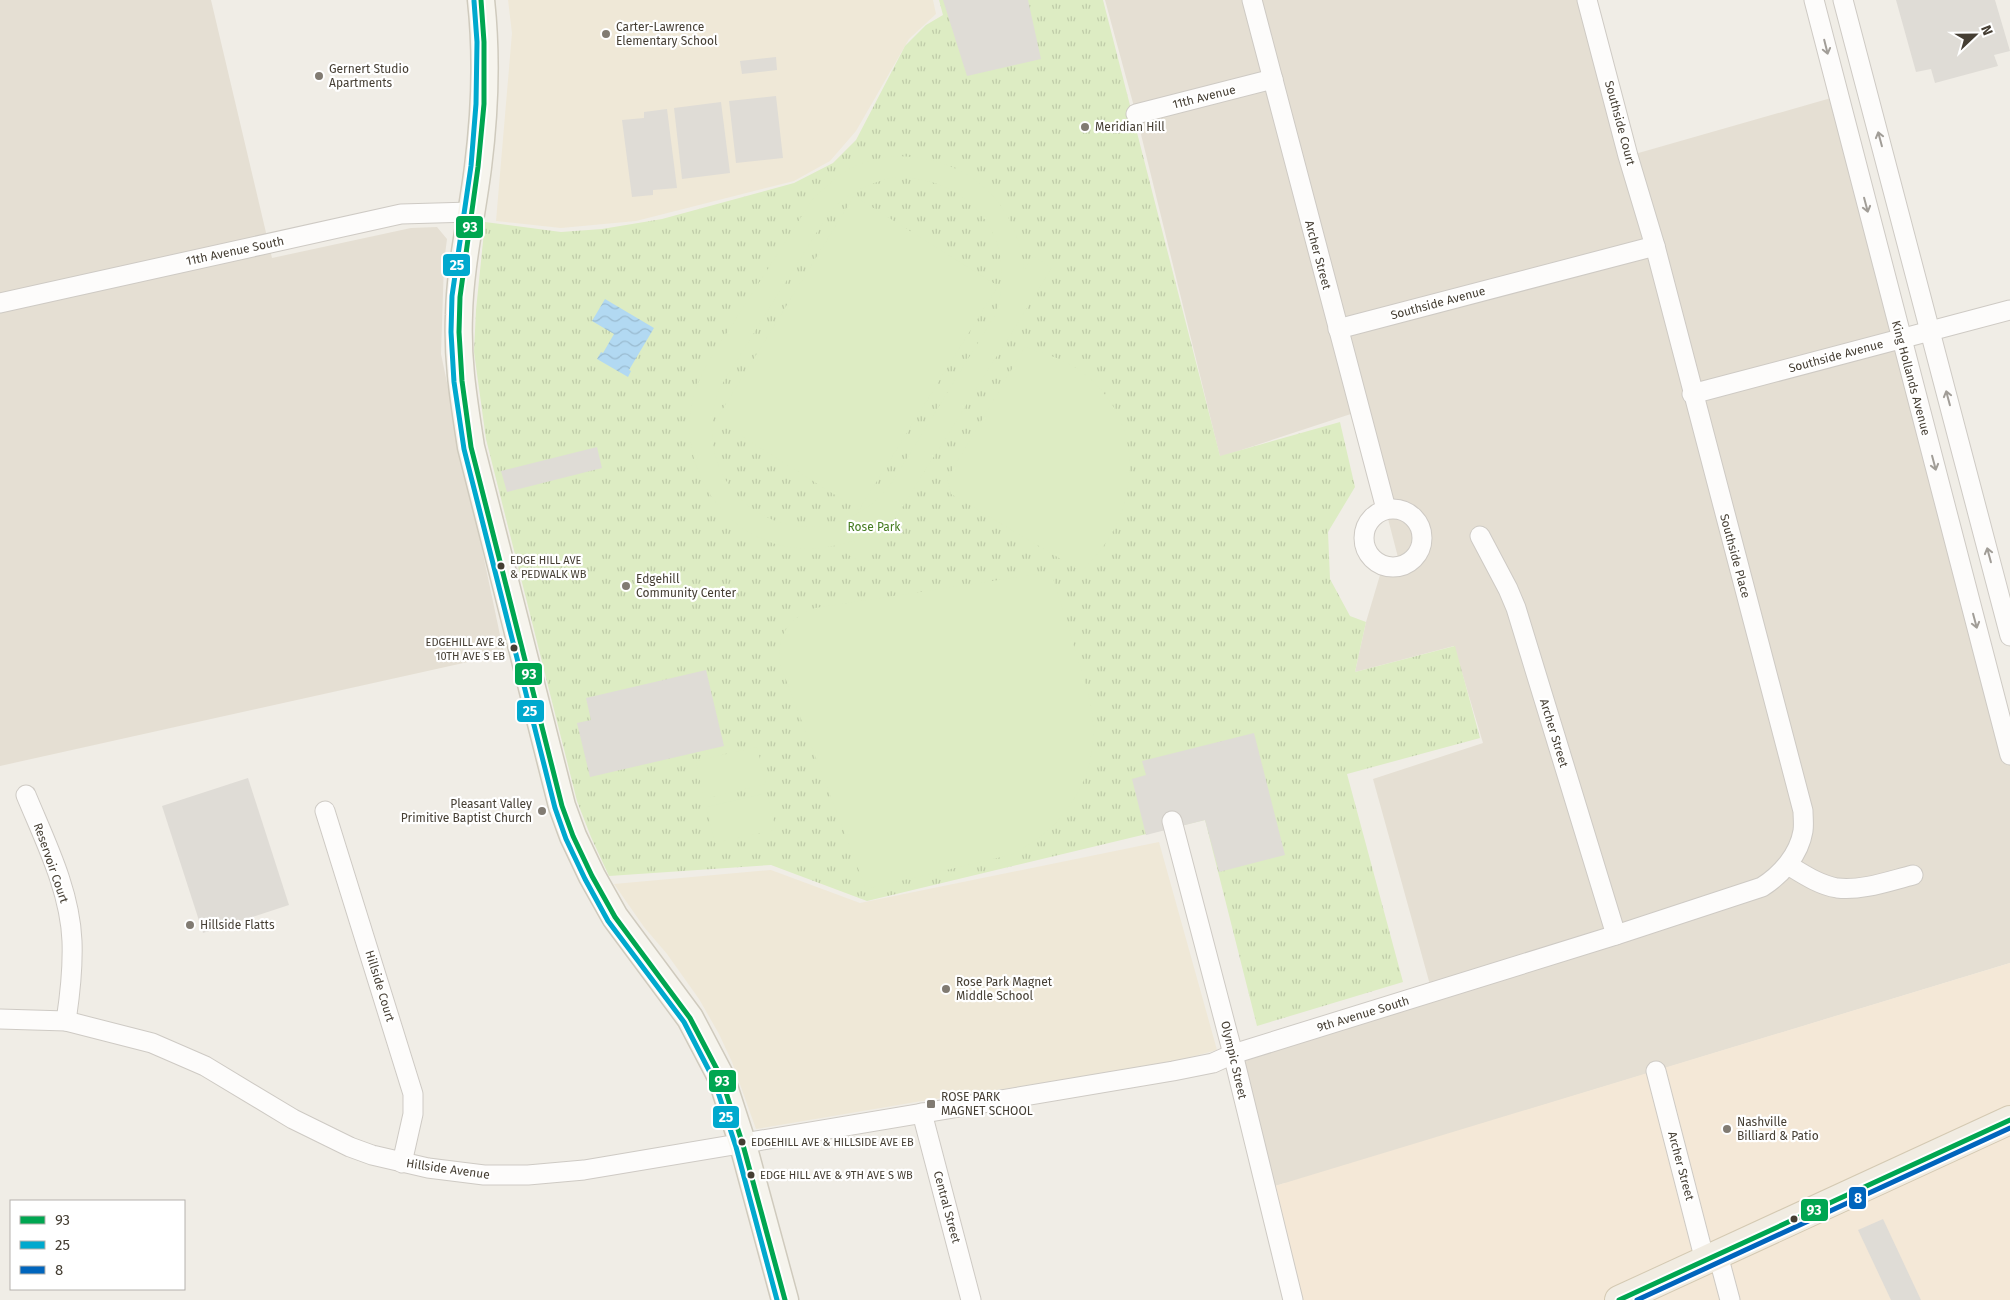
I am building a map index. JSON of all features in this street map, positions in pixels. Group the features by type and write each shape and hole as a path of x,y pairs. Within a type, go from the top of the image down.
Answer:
{"main road":[{"path":"1619,1300 2010,1120"}],"street":[{"path":"481,0 484,34 484,107 459,312 461,387 474,461 562,806 573,836 592,876 615,917 685,1010 709,1051 721,1078 743,1145 785,1300"},
{"name":"Archer Street","path":"1252,0 1386,509"},
{"name":"Southside Court","path":"1587,0 1628,156 1655,246"},
{"name":"King Hollands Avenue","path":"1814,0 2010,755"},
{"path":"1843,0 2010,636"},
{"name":"11th Avenue","path":"1136,114 1272,80"},
{"name":"11th Avenue South","path":"0,303 401,214 471,212"},
{"name":"Southside Avenue","path":"1338,329 1655,246"},
{"name":"Southside Place","path":"1655,246 1692,394 1803,810 1803,831 1798,847 1788,865"},
{"name":"Southside Avenue","path":"1692,394 2010,310"},
{"name":"Archer Street","path":"1480,536 1508,588 1516,608 1616,935"},
{"name":"Reservoir Court","path":"26,795 53,860 66,900 72,940 71,984 66,1021"},
{"name":"Hillside Court","path":"325,811 413,1094 413,1114 402,1163"},
{"name":"Olympic Street","path":"1172,821 1233,1054 1293,1300"},
{"path":"1788,865 1816,881 1836,888 1858,888 1913,875"},
{"name":"9th Avenue South","path":"922,1113 1212,1063 1233,1054 1616,935 1762,887 1775,879 1788,865"},
{"name":"Hillside Avenue","path":"0,1018 66,1021 138,1039 183,1056 217,1073 310,1129 364,1152 402,1163 472,1174 535,1175 584,1170 743,1145 922,1113"},
{"name":"Archer Street","path":"1656,1071 1712,1258 1730,1300"},
{"name":"Central Street","path":"922,1113 971,1300"}],"shaded area":[{"path":"0,0 211,0 272,258 411,228 437,227 447,239 444,262 441,354 504,654 0,766"},
{"path":"508,0 933,0 936,14 909,39 856,131 830,161 794,181 636,221 561,228 496,221 512,33"},
{"path":"943,0 1028,0 1041,59 967,76"},
{"path":"1105,0 1587,0 1628,156 1838,96 2010,755 2010,963 1416,1144 1441,1241 1285,1183 1265,1189 1233,1054 1432,992 1373,779 1483,743 1454,646 1355,672 1366,622 1383,565 1400,565 1360,411 1220,457 1136,114"},
{"path":"1896,0 1995,0 2010,51 1994,55 1998,66 1935,83 1931,69 1916,72"},
{"path":"776,57 777,70 742,74 740,61"},
{"path":"776,96 783,158 736,163 729,101"},
{"path":"721,102 730,173 682,179 674,108"},
{"path":"667,109 677,188 653,190 653,195 632,197 622,120 644,118 644,112"},
{"path":"597,447 602,468 507,492 501,471"},
{"path":"706,670 724,746 590,777 577,723 591,720 586,698"},
{"path":"1254,733 1285,855 1219,872 1205,820 1146,835 1132,779 1146,775 1142,761"},
{"path":"248,778 289,905 203,933 162,806"},
{"name":"Rose Park Magnet Middle School","path":"1159,842 1217,1050 1158,1066 922,1101 756,1129 732,1062 699,999 614,884 771,870 860,903"},
{"path":"2010,963 2010,1300 1293,1300 1265,1189"},
{"path":"1883,1219 1921,1300 1891,1300 1858,1230"}],"green space":[{"name":"Rose Park","path":"939,0 1103,0 1220,456 1340,422 1355,487 1328,532 1330,579 1350,616 1366,622 1355,672 1455,646 1480,738 1347,774 1403,982 1257,1026 1205,820 867,901 771,865 609,876 577,801 486,439 474,352 476,310 485,222 561,232 602,229 662,219 794,183 833,163 856,140 905,46 926,25 943,15"},
{"path":"896,156 921,158 945,164 965,174 984,187 999,203 1011,222 1019,245 1024,270 1034,256 1052,268 866,565 847,554 856,540 828,547 800,548 774,543 750,533 730,518 713,498 700,476 692,451 690,425 694,395 707,364 814,197 842,173 859,164","holes":["897,177 925,180 949,189 969,202 985,219 996,240 1001,263 1001,288 995,315 893,481 863,510 829,525 795,526 764,516 737,495 719,466 712,430 719,389 830,211 853,193 878,182"]},
{"path":"854,196 998,286 859,510 716,420"},
{"path":"1025,347 1068,363 1095,383 1113,407 1125,434 1130,462 1127,492 1118,520 1103,547 1081,571 951,494 947,479"},
{"path":"1051,572 1085,683 1093,722 1093,744 1089,764 1082,784 1072,802 1060,818 1045,832 1029,845 1010,855 866,889 780,664 780,645 786,629 798,617 815,608"},
{"path":"757,747 766,784 704,799 696,761"},
{"path":"767,793 776,830 715,843 706,807"}],"water":[{"path":"605,299 654,328 629,370 631,371 628,377 597,359 601,352 603,353 614,334 592,321"}],"transit line":[{"name":"93","path":"481,0 484,42 484,104 478,167 460,297 459,332 462,381 471,447 562,806 573,836 592,876 615,917 690,1018 721,1077 743,1145 785,1300"},
{"name":"25","path":"474,1 477,42 476,104 471,166 452,296 451,332 454,382 464,449 555,808 566,839 608,921 684,1022 714,1080 736,1147 777,1300"},
{"name":"93","path":"1619,1300 2010,1120"},
{"name":"8","path":"1637,1300 2010,1128"}],"place":[{"name":"Carter-Lawrence Elementary School","path":"606,34"},
{"name":"Gernert Studio Apartments","path":"319,76"},
{"name":"Meridian Hill","path":"1085,127"},
{"name":"EDGE HILL AVE & PEDWALK WB","path":"501,566"},
{"name":"Edgehill Community Center","path":"626,586"},
{"name":"EDGEHILL AVE & 10TH AVE S EB","path":"514,648"},
{"name":"Pleasant Valley Primitive Baptist Church","path":"542,811"},
{"name":"Hillside Flatts","path":"190,925"},
{"name":"Rose Park Magnet Middle School","path":"946,989"},
{"name":"ROSE PARK MAGNET SCHOOL","path":"931,1104"},
{"name":"Nashville Billiard & Patio","path":"1727,1129"},
{"name":"EDGEHILL AVE & HILLSIDE AVE EB","path":"742,1142"},
{"name":"EDGE HILL AVE & 9TH AVE S WB","path":"751,1175"}]}
